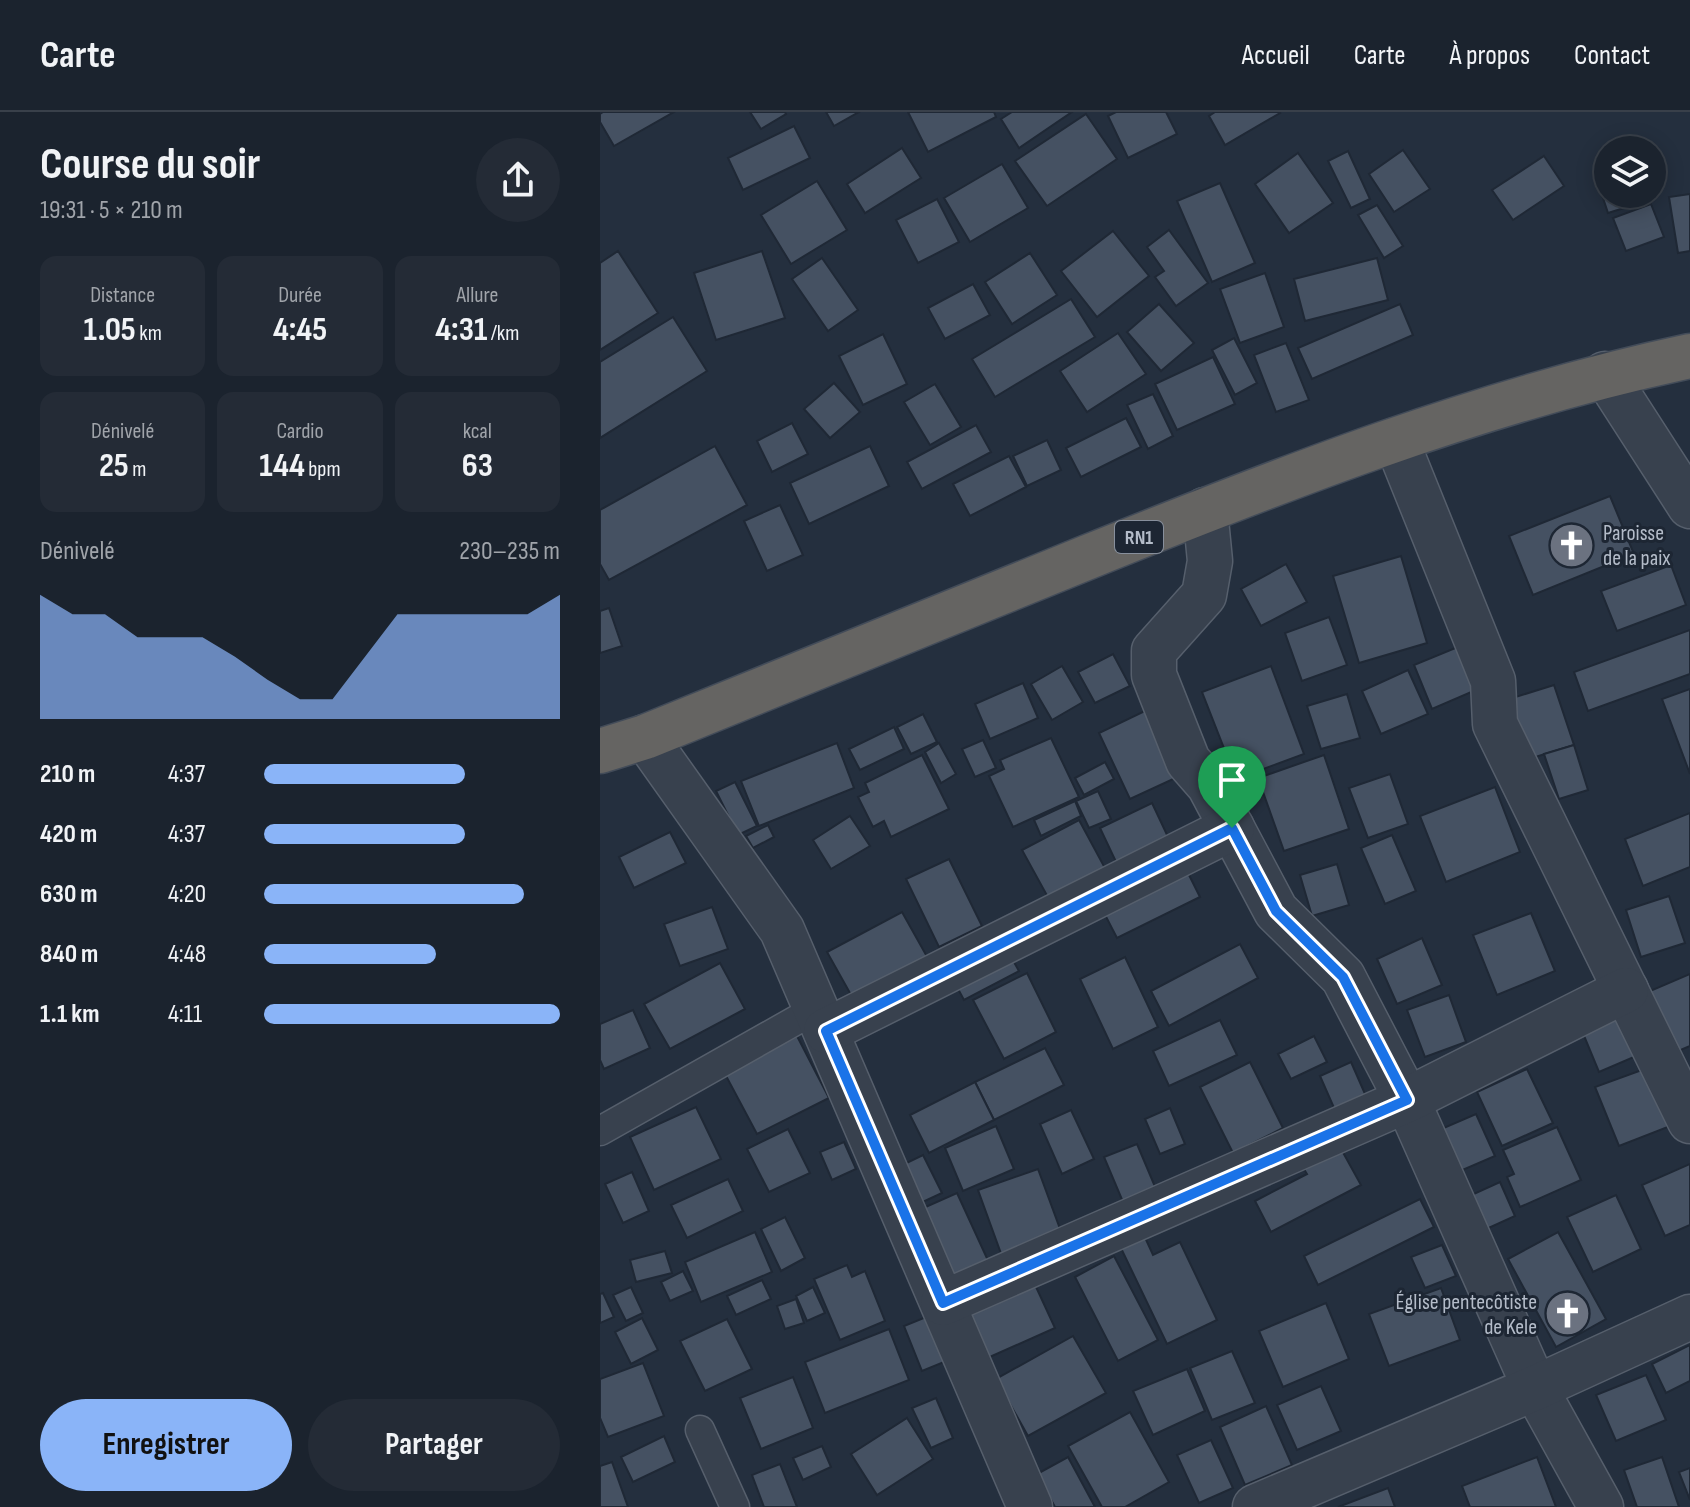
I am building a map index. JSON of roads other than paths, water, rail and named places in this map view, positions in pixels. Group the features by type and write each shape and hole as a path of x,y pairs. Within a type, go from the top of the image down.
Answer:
{"highway":[{"name":"RN1","path":"600,751 645,737 1205,510 1396,440 1605,374 1690,356"}],"street":[{"path":"1605,374 1690,506"},
{"path":"1396,440 1493,681 1495,724 1690,1121"},
{"path":"1205,510 1210,561 1204,595 1154,651 1154,675 1188,761 1209,785 1276,911 1343,977 1407,1100 1535,1388 1601,1507"},
{"path":"645,737 782,930 1030,1507"},
{"path":"821,1020 1232,828"},
{"path":"943,1303 1407,1100 1626,990"},
{"path":"1255,1507 1298,1498 1690,1317"}],"lane":[{"path":"600,1131 821,1020"},
{"path":"700,1430 735,1507"}],"place":[{"name":"Paroisse de la paix","path":"1572,545"},
{"name":"Église pentecôtiste de Kele","path":"1568,1314"}]}
